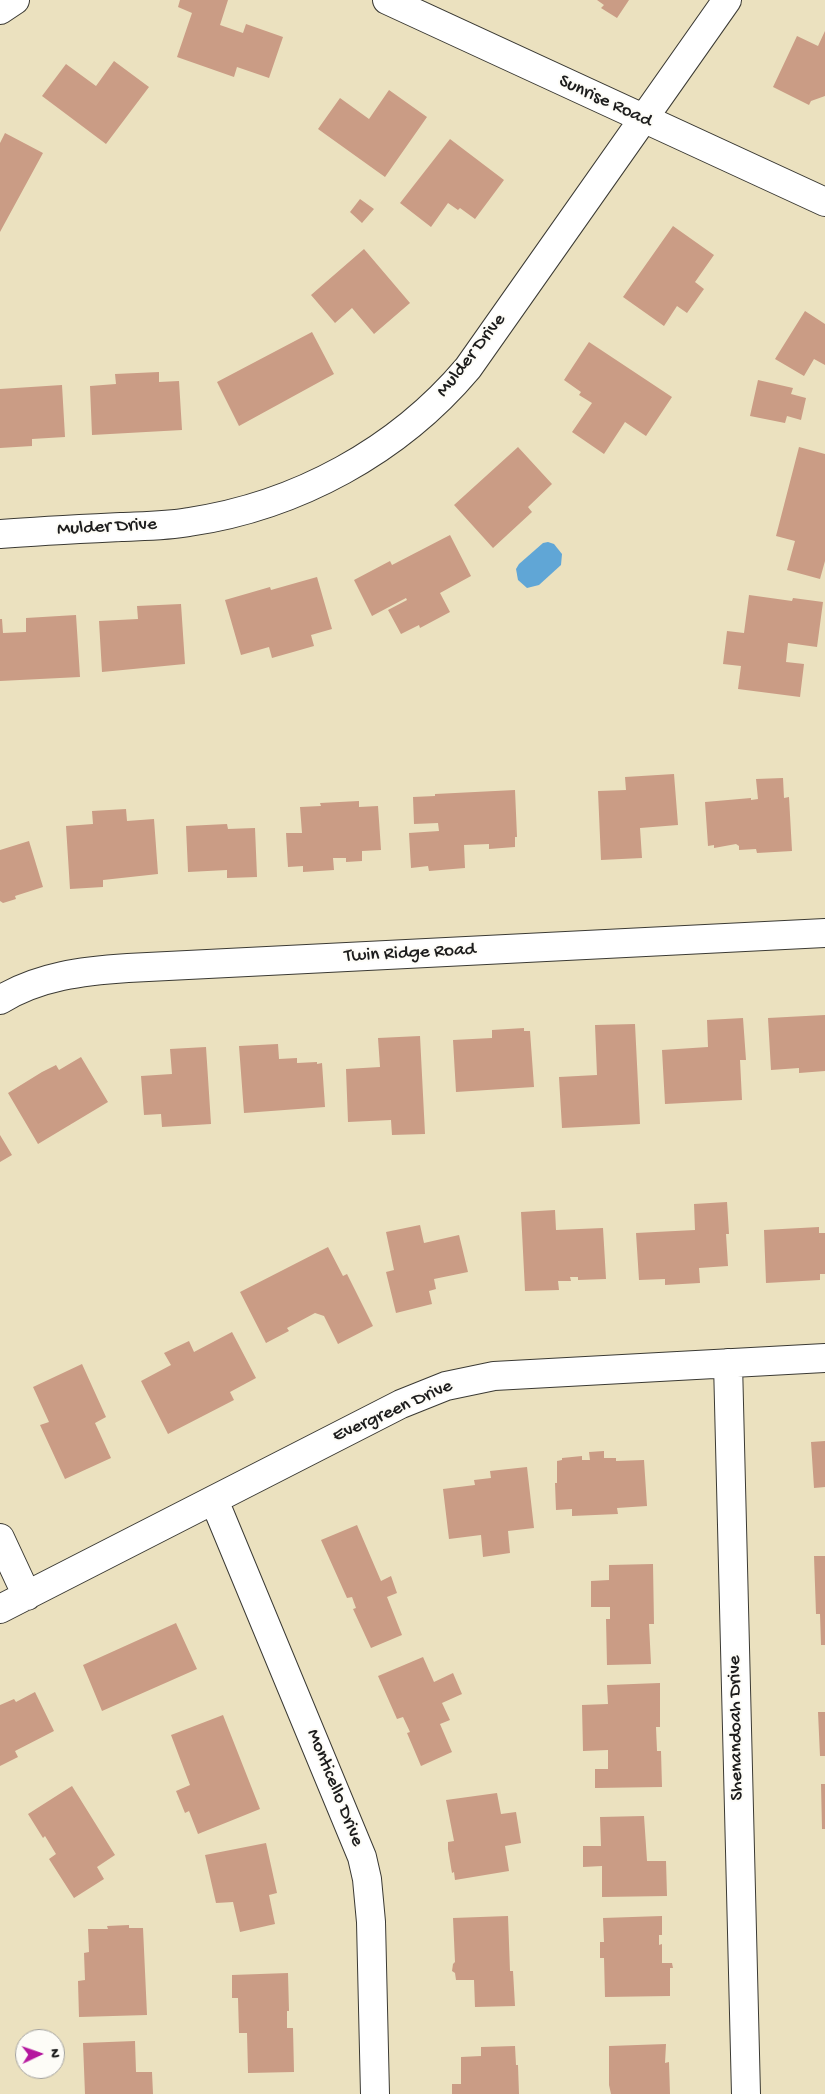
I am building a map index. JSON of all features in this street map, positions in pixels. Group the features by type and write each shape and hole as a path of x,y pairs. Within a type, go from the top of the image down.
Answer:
{"street":[{"path":"0,10 15,0"},
{"name":"Sunrise Road","path":"387,0 643,120 825,202"},
{"name":"Mulder Drive","path":"0,534 163,525 212,518 267,504 293,494 353,464 381,447 418,419 468,368 726,0"},
{"name":"Twin Ridge Road","path":"0,1000 49,979 92,971 128,968 825,933"},
{"name":"Evergreen Drive","path":"0,1609 401,1404 446,1386 494,1376 825,1358"},
{"name":"Shenandoah Drive","path":"728,1363 746,2094"},
{"name":"Monticello Drive","path":"214,1500 362,1857 371,1922 375,2094"},
{"path":"0,1538 27,1596"}],"water":[{"path":"543,543 554,544 562,554 561,565 539,585 527,588 518,580 516,569 519,564"}],"building":[{"path":"180,0 228,0 220,25 243,33 246,24 283,37 269,78 237,67 234,77 177,57 192,13 178,7"},
{"path":"597,0 629,0 617,18 601,8 604,5"},
{"path":"825,31 825,96 811,101 809,105 773,87 797,36 818,46"},
{"path":"114,61 149,87 106,144 42,96 66,64 96,86"},
{"path":"389,90 427,117 385,177 318,129 340,98 369,119"},
{"path":"5,133 43,153 0,232 0,143"},
{"path":"450,139 504,180 475,219 460,208 458,210 448,203 431,227 400,203"},
{"path":"360,199 374,209 362,223 350,212"},
{"path":"673,226 714,255 695,282 704,289 687,313 677,306 664,326 623,297"},
{"path":"364,249 410,303 374,334 352,308 335,323 311,295"},
{"path":"805,311 825,324 825,365 814,359 804,376 775,359"},
{"path":"312,332 334,374 239,426 217,382"},
{"path":"589,342 672,397 646,436 625,422 604,454 572,432 592,403 579,395 581,392 564,380"},
{"path":"159,372 159,382 179,381 182,430 92,435 90,386 116,384 115,374"},
{"path":"758,380 793,388 791,394 806,398 801,420 787,416 785,423 750,416"},
{"path":"62,385 65,437 32,439 32,446 0,448 0,389"},
{"path":"518,447 552,484 528,507 532,512 493,548 454,505"},
{"path":"799,447 825,454 825,561 820,579 787,570 795,541 776,536"},
{"path":"450,535 471,576 440,593 450,612 420,628 419,625 401,634 388,610 407,600 406,598 372,616 354,580 390,561 392,565"},
{"path":"317,577 332,629 311,635 314,646 272,658 269,647 241,655 225,600 270,587 271,590"},
{"path":"749,595 792,601 793,598 823,602 817,647 788,643 786,662 804,664 800,697 738,689 741,666 723,664 727,631 744,633"},
{"path":"181,604 185,664 102,672 99,621 138,619 137,606"},
{"path":"76,615 80,677 0,681 0,619 2,619 3,633 26,632 26,618"},
{"path":"674,774 678,825 640,828 642,858 601,860 598,791 626,790 625,777"},
{"path":"783,778 784,798 789,797 792,851 757,853 756,849 739,850 739,846 736,844 714,848 714,845 708,846 705,802 758,799 756,779"},
{"path":"515,790 517,837 515,837 515,847 489,849 489,844 464,845 465,868 429,871 428,866 411,868 409,833 439,831 438,823 414,824 413,797"},
{"path":"359,801 359,807 378,806 381,850 362,851 362,861 346,862 346,858 333,858 334,870 303,872 303,866 288,867 286,833 302,833 300,807 321,806 320,803"},
{"path":"126,809 127,821 154,819 158,874 103,880 103,887 70,889 66,826 93,824 92,811"},
{"path":"227,824 228,829 255,828 257,877 227,878 227,870 188,872 186,826"},
{"path":"29,841 43,887 15,896 16,899 3,903 0,901 0,850"},
{"path":"825,1015 825,1071 799,1073 799,1068 771,1070 768,1018"},
{"path":"743,1018 746,1060 740,1060 742,1100 665,1104 662,1050 708,1047 707,1020"},
{"path":"635,1024 640,1124 562,1128 559,1077 597,1075 595,1025"},
{"path":"524,1028 524,1031 530,1031 534,1087 456,1092 453,1040 492,1038 492,1030"},
{"path":"420,1036 425,1134 392,1135 391,1120 348,1122 346,1069 380,1067 378,1038"},
{"path":"278,1044 279,1059 297,1058 297,1063 322,1063 325,1107 244,1113 239,1046"},
{"path":"206,1047 211,1124 162,1127 161,1114 144,1115 141,1076 172,1074 170,1049"},
{"path":"81,1057 108,1102 38,1144 8,1093 56,1065 59,1070"},
{"path":"0,1135 12,1155 0,1162"},
{"path":"727,1202 728,1266 699,1268 700,1283 665,1285 665,1279 639,1280 636,1233 695,1230 694,1204"},
{"path":"555,1210 556,1230 603,1228 606,1279 578,1280 578,1277 570,1277 571,1281 558,1281 559,1290 525,1291 521,1212"},
{"path":"420,1225 424,1243 459,1235 468,1272 434,1279 436,1289 429,1291 432,1304 396,1313 386,1272 394,1270 386,1232"},
{"path":"819,1227 819,1233 825,1233 825,1274 820,1274 820,1280 766,1283 764,1230"},
{"path":"328,1247 343,1276 347,1274 373,1326 338,1344 324,1316 315,1313 287,1328 289,1331 266,1343 240,1292"},
{"path":"232,1332 256,1378 230,1392 234,1400 168,1434 141,1381 171,1365 164,1353 189,1341 194,1352"},
{"path":"82,1364 106,1417 95,1423 111,1458 65,1479 40,1425 49,1422 33,1387"},
{"path":"825,1441 825,1487 814,1488 811,1442"},
{"path":"604,1451 604,1458 616,1458 616,1461 644,1460 647,1506 617,1508 618,1514 572,1516 572,1509 556,1510 555,1483 557,1483 557,1461 562,1460 562,1458 582,1456 582,1460 590,1460 589,1452"},
{"path":"527,1467 534,1528 508,1531 510,1553 483,1557 481,1535 449,1539 443,1489 475,1485 474,1480 491,1478 490,1471"},
{"path":"357,1525 381,1581 391,1576 397,1593 387,1597 402,1635 371,1648 353,1609 356,1608 352,1597 347,1598 321,1540"},
{"path":"814,1556 825,1556 825,1645 821,1645 820,1614 816,1614"},
{"path":"653,1564 654,1624 649,1624 651,1664 607,1665 606,1619 610,1619 610,1607 591,1607 591,1581 609,1580 609,1565"},
{"path":"176,1623 197,1669 102,1711 83,1665"},
{"path":"423,1657 434,1682 453,1673 462,1694 442,1703 450,1720 440,1724 452,1752 421,1766 407,1733 410,1732 403,1717 397,1719 378,1676"},
{"path":"660,1683 660,1727 656,1727 657,1751 661,1751 662,1787 595,1788 595,1769 608,1769 608,1750 583,1751 582,1705 608,1704 607,1685"},
{"path":"35,1692 54,1731 15,1751 18,1757 0,1766 0,1705 14,1699 16,1702"},
{"path":"818,1712 825,1712 825,1756 820,1756"},
{"path":"223,1715 260,1809 198,1834 189,1811 185,1813 176,1791 190,1785 171,1735"},
{"path":"821,1784 825,1784 825,1829 822,1829"},
{"path":"72,1786 115,1855 97,1867 104,1879 74,1898 49,1859 56,1854 28,1814"},
{"path":"497,1793 501,1814 516,1812 521,1843 505,1846 509,1871 455,1880 448,1849 448,1842 454,1841 446,1800"},
{"path":"644,1816 647,1861 666,1861 667,1896 602,1897 602,1866 583,1867 583,1846 601,1846 600,1817"},
{"path":"266,1843 277,1893 269,1895 275,1924 240,1932 233,1902 216,1903 205,1855"},
{"path":"508,1916 510,1971 513,1971 515,2006 475,2007 474,1980 456,1980 455,1973 452,1971 455,1962 453,1918"},
{"path":"662,1916 662,1935 659,1935 659,1945 662,1944 662,1963 672,1963 673,1968 670,1968 670,1996 605,1997 604,1958 600,1958 600,1942 604,1942 603,1918"},
{"path":"129,1925 129,1928 143,1928 147,2015 79,2017 78,1981 85,1980 84,1953 89,1952 88,1929 108,1929 107,1926"},
{"path":"288,1973 289,2011 287,2011 287,2028 293,2028 294,2072 248,2073 247,2033 239,2033 238,1998 232,1998 232,1975"},
{"path":"135,2041 136,2072 152,2072 153,2094 85,2094 83,2043"},
{"path":"666,2044 665,2063 669,2062 670,2094 611,2094 609,2085 609,2046"},
{"path":"515,2046 519,2094 452,2094 452,2084 461,2084 461,2057 481,2056 481,2047"}]}
